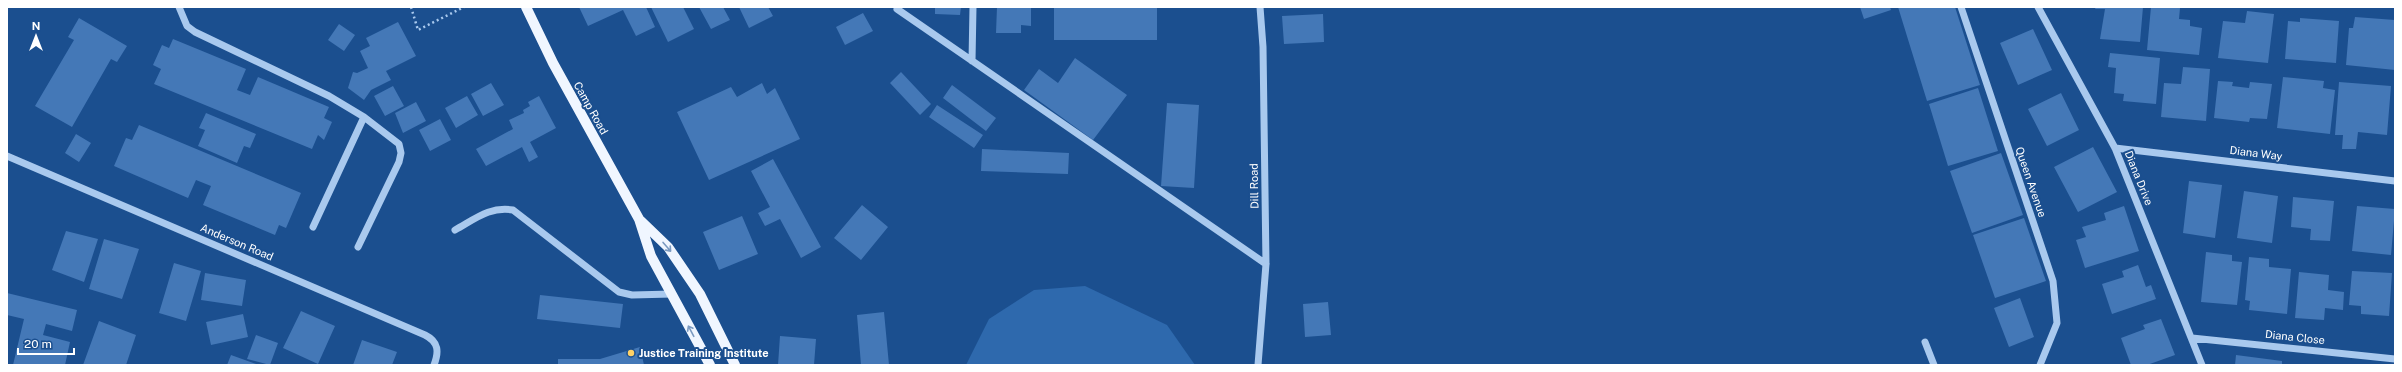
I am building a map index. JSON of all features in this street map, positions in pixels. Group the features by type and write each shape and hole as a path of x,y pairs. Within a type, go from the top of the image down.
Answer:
{"main road":[{"name":"Camp Road","path":"526,7 553,63 639,219 651,256 710,365"},
{"name":"Camp Road","path":"639,219 668,247 700,294 735,365"}],"street":[{"path":"179,7 187,26 195,32 329,96 364,117 399,144 401,154 358,247"},
{"path":"972,61 973,7"},
{"name":"Dill Road","path":"1258,365 1266,264 1263,47 1260,7"},
{"name":"Queen Avenue","path":"1961,7 2053,281 2057,323 2040,365"},
{"name":"Diana Drive","path":"2038,7 2115,148 2202,365"},
{"path":"897,9 1266,264"},
{"path":"313,227 364,117"},
{"name":"Diana Way","path":"2115,148 2395,181"},
{"name":"Anderson Road","path":"7,156 425,335 437,346 437,358 434,365"},
{"path":"455,230 488,211 500,207 513,210 619,292 632,295 672,294"},
{"name":"Diana Close","path":"2192,338 2395,359"},
{"path":"1925,342 1934,365"}],"path":[{"path":"411,7 418,30 464,7"}],"shaded area":[{"path":"1085,286 1167,325 1195,365 966,365 989,319 1034,290"}],"building":[{"path":"579,7 646,7 655,27 636,36 623,10 588,26"},
{"path":"651,7 683,7 694,29 668,42"},
{"path":"699,7 723,7 730,20 711,29"},
{"path":"739,7 768,7 773,16 749,28"},
{"path":"935,7 961,7 960,15 935,14"},
{"path":"997,7 1031,7 1031,26 1021,25 1021,33 996,33"},
{"path":"1860,7 1890,7 1891,10 1864,19"},
{"path":"1898,7 1955,7 1980,85 1927,101"},
{"path":"2096,7 2143,7 2140,42 2100,39 2105,9 2095,9"},
{"path":"2151,7 2180,8 2179,19 2190,20 2190,26 2202,28 2199,55 2147,50"},
{"path":"1054,8 1157,8 1157,40 1054,40"},
{"path":"2247,11 2274,14 2268,63 2218,58 2223,21 2245,23"},
{"path":"863,13 873,31 845,45 836,27"},
{"path":"1323,14 1324,42 1284,44 1282,16"},
{"path":"2355,17 2395,20 2395,70 2346,65 2349,28 2353,28"},
{"path":"79,18 127,46 117,62 111,59 72,127 35,106 74,40 68,37"},
{"path":"2300,18 2339,21 2336,63 2285,59 2288,21 2300,22"},
{"path":"398,22 416,56 386,71 391,80 371,90 364,100 348,88 353,72 357,73 368,68 360,51 370,46 366,38"},
{"path":"339,24 355,35 344,51 328,40"},
{"path":"2033,29 2052,70 2018,85 2000,43"},
{"path":"173,39 246,69 237,90 250,95 258,77 329,107 324,118 332,122 324,140 318,135 312,149 154,84 161,69 153,65 162,45 169,48"},
{"path":"2110,53 2160,58 2156,104 2123,101 2124,94 2114,93 2116,68 2108,67"},
{"path":"1075,58 1127,95 1093,140 1024,90 1039,69 1058,83"},
{"path":"2183,67 2210,69 2206,121 2161,117 2164,83 2181,84"},
{"path":"901,72 931,104 920,115 890,83"},
{"path":"2283,77 2324,81 2323,88 2335,90 2330,134 2277,128"},
{"path":"2218,81 2233,82 2232,86 2249,88 2250,82 2272,84 2267,119 2250,118 2249,122 2214,118"},
{"path":"2339,82 2391,86 2387,135 2358,132 2356,149 2342,149 2343,135 2335,135"},
{"path":"491,83 504,105 483,116 471,94"},
{"path":"762,83 767,94 775,88 800,139 709,180 677,112 731,87 737,97"},
{"path":"952,85 996,118 986,131 943,98"},
{"path":"393,86 404,106 385,116 374,96"},
{"path":"1978,88 1998,151 1948,166 1929,104"},
{"path":"2061,93 2079,130 2047,146 2028,109"},
{"path":"467,96 478,115 456,128 445,108"},
{"path":"539,96 556,128 530,142 538,157 529,162 522,147 486,166 476,149 513,129 509,120 524,113 523,110 530,106 528,102"},
{"path":"416,102 426,121 403,133 395,113"},
{"path":"1167,103 1199,105 1194,188 1161,186"},
{"path":"937,105 983,135 974,148 929,117"},
{"path":"206,113 256,134 250,148 244,146 237,163 198,146 205,130 199,128"},
{"path":"440,119 451,140 430,151 419,130"},
{"path":"139,125 301,193 286,228 279,225 275,235 203,205 211,186 196,180 188,198 114,166 126,138 132,140"},
{"path":"76,134 91,143 79,162 65,153"},
{"path":"2093,147 2117,192 2078,212 2054,167"},
{"path":"982,149 1069,153 1068,174 981,171"},
{"path":"2001,153 2023,215 1972,233 1950,171"},
{"path":"773,159 821,247 801,258 780,219 765,226 758,213 770,207 751,171"},
{"path":"2189,181 2222,185 2215,238 2183,233"},
{"path":"2244,191 2278,196 2272,243 2237,238"},
{"path":"2293,197 2334,201 2330,241 2310,240 2311,229 2291,227"},
{"path":"862,205 888,227 861,260 834,238"},
{"path":"2124,206 2139,251 2085,268 2076,240 2086,237 2082,227 2106,220 2104,213"},
{"path":"2357,206 2395,209 2391,255 2352,251"},
{"path":"742,216 758,254 719,270 703,232"},
{"path":"2024,218 2046,281 1995,298 1973,235"},
{"path":"66,231 98,239 84,282 52,270"},
{"path":"104,239 139,249 122,299 89,289"},
{"path":"2206,252 2232,255 2232,261 2242,262 2237,305 2201,302"},
{"path":"2249,257 2269,259 2269,267 2291,269 2287,314 2249,310 2250,301 2245,300"},
{"path":"174,263 201,271 186,321 159,313"},
{"path":"2138,265 2146,287 2151,285 2156,299 2112,314 2102,284 2124,277 2122,271"},
{"path":"2352,271 2392,273 2389,316 2361,314 2361,306 2349,305"},
{"path":"2299,272 2329,275 2328,290 2344,292 2343,310 2325,308 2324,320 2295,318"},
{"path":"205,273 246,280 242,306 201,300"},
{"path":"7,293 77,310 72,331 46,324 43,335 70,342 65,365 13,365 24,319 7,315"},
{"path":"540,295 623,304 620,328 537,319"},
{"path":"2020,298 2034,337 2009,347 1994,308"},
{"path":"1328,302 1331,335 1305,337 1303,304"},
{"path":"301,311 335,326 318,364 283,348"},
{"path":"884,312 889,365 861,365 857,315"},
{"path":"243,314 248,337 211,345 206,322"},
{"path":"2161,319 2175,355 2147,365 2131,365 2121,338 2145,329 2143,325"},
{"path":"99,321 136,335 126,365 83,365"},
{"path":"256,335 278,343 270,365 247,359"},
{"path":"780,336 816,339 814,365 778,365"},
{"path":"362,340 397,352 392,365 353,365"},
{"name":"Justice Training Institute","path":"640,347 644,365 558,365 558,359 600,359"},
{"path":"231,355 259,365 227,365"},
{"path":"2236,355 2282,361 2282,365 2235,365"}],"place":[{"name":"Justice Training Institute","path":"631,353"}]}
